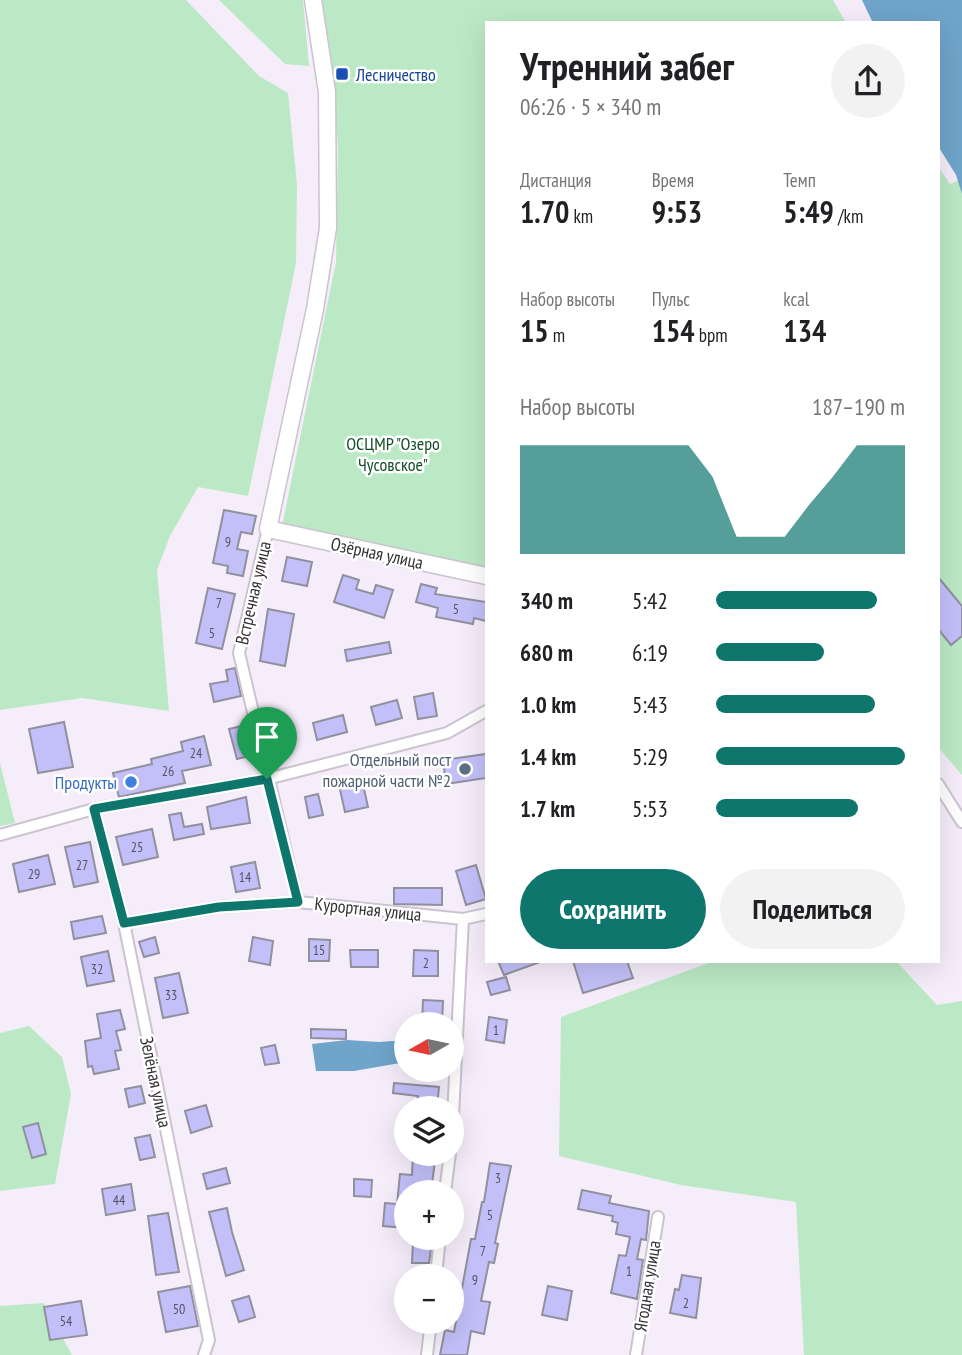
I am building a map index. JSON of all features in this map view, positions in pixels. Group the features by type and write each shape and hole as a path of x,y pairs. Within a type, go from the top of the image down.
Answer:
{"street":[{"path":"268,529 316,309 328,228 327,92 313,0"},
{"name":"Озёрная улица","path":"268,529 485,576"},
{"name":"Встречная улица","path":"268,529 239,653 298,902"},
{"path":"0,835 94,809 267,779 447,733 485,712"},
{"path":"940,787 962,822"},
{"name":"Зелёная улица","path":"94,809 124,923 209,1340 204,1355"},
{"name":"Курортная улица","path":"124,923 219,907 298,902 463,919 485,914"},
{"path":"454,1096 463,919"},
{"name":"Ягодная улица","path":"636,1355 659,1217"},
{"path":"427,1355 429,1334"}],"green space":[{"path":"0,0 186,0 259,76 288,93 297,184 296,263 248,496 198,487 170,536 157,570 169,711 82,698 0,710"},
{"path":"219,0 303,0 309,66 285,64"},
{"name":"ОСЦМР \"Озеро Чусовское\"","path":"319,0 833,0 845,21 485,21 485,569 282,526 336,262 338,147 331,54"},
{"path":"940,169 950,184 962,179 962,775 940,749"},
{"path":"0,763 15,823 0,826"},
{"path":"709,963 898,963 937,1005 962,1001 962,1355 804,1355 796,1202 681,1185 559,1156 561,1017"},
{"path":"29,1026 62,1057 71,1094 55,1184 0,1191 0,1033"},
{"path":"44,1303 72,1355 0,1355 0,1306"}],"water":[{"path":"862,0 962,0 962,194 956,175 940,149 940,21 872,21"},
{"path":"347,1040 394,1041 394,1064 354,1071 316,1071 312,1044"}],"building":[{"path":"224,510 256,516 252,534 241,532 237,549 248,551 243,576 227,573 228,566 213,563"},
{"path":"287,557 312,562 307,586 282,581"},
{"path":"343,575 359,580 356,589 373,594 376,585 393,590 384,618 334,602"},
{"path":"940,579 962,606 962,636 951,645 940,631"},
{"path":"421,584 437,588 435,594 485,602 485,621 474,618 473,624 436,617 438,608 416,602"},
{"path":"208,588 235,594 222,649 196,643"},
{"path":"268,609 294,614 285,666 260,661"},
{"path":"389,642 391,653 347,661 345,650"},
{"path":"235,668 241,696 214,702 210,684 228,681 226,670"},
{"path":"433,693 437,716 418,719 414,697"},
{"path":"397,700 402,718 376,725 371,707"},
{"path":"343,715 347,732 317,740 313,723"},
{"path":"64,722 73,767 38,773 29,729"},
{"path":"246,725 253,755 237,759 229,729"},
{"path":"204,736 211,765 182,771 185,783 119,797 113,773 152,764 151,759 183,751 181,742"},
{"name":"Отдельный пост пожарной части №2","path":"485,754 485,778 446,784 443,760"},
{"path":"362,780 368,807 345,812 339,785"},
{"path":"318,794 323,815 309,818 305,797"},
{"path":"246,797 250,823 211,829 207,807"},
{"path":"181,813 184,827 202,824 204,834 174,840 169,815"},
{"path":"152,829 158,857 123,865 116,837"},
{"path":"90,842 98,882 74,887 65,847"},
{"path":"48,855 55,884 19,892 13,864"},
{"path":"255,862 260,888 236,892 231,867"},
{"path":"476,865 485,899 466,905 456,871"},
{"path":"394,888 442,888 442,905 394,904"},
{"path":"102,916 106,933 74,939 71,922"},
{"path":"155,937 159,953 144,957 139,942"},
{"path":"253,937 273,941 270,965 249,961"},
{"path":"309,939 330,940 329,961 309,961"},
{"path":"350,950 378,950 378,967 351,967"},
{"path":"414,950 438,951 438,976 413,976"},
{"path":"108,951 114,981 87,986 81,957"},
{"path":"499,963 537,963 504,975"},
{"path":"574,963 628,963 633,978 583,993"},
{"path":"179,973 188,1013 163,1018 155,978"},
{"path":"506,977 510,990 491,995 487,982"},
{"path":"423,1000 443,1001 443,1012 422,1012"},
{"path":"120,1010 125,1029 116,1031 121,1050 115,1051 119,1069 94,1074 92,1066 88,1067 85,1041 101,1038 97,1014"},
{"path":"489,1017 507,1020 504,1043 486,1040"},
{"path":"311,1029 346,1030 346,1039 311,1038"},
{"path":"275,1045 279,1063 265,1065 261,1048"},
{"path":"394,1083 439,1087 438,1096 393,1093"},
{"path":"141,1086 145,1103 129,1107 125,1089"},
{"path":"206,1105 212,1126 191,1133 185,1111"},
{"path":"38,1123 46,1154 32,1158 23,1127"},
{"path":"150,1135 155,1157 140,1160 135,1138"},
{"path":"490,1163 511,1166 495,1243 498,1244 494,1263 489,1262 481,1301 490,1302 484,1334 471,1331 467,1355 440,1355 444,1334 464,1334 464,1277 471,1239 475,1239"},
{"path":"412,1166 434,1166 433,1180 399,1180 400,1174 412,1175"},
{"path":"226,1168 230,1183 207,1189 203,1174"},
{"path":"354,1179 372,1180 371,1197 354,1196"},
{"path":"131,1184 135,1210 106,1215 102,1189"},
{"path":"582,1190 611,1196 609,1203 649,1211 646,1240 641,1239 637,1259 643,1260 637,1299 611,1293 619,1255 626,1256 630,1237 616,1234 618,1223 612,1221 613,1216 578,1209"},
{"path":"385,1203 394,1204 394,1227 383,1226"},
{"path":"227,1208 244,1270 226,1276 209,1212"},
{"path":"168,1213 179,1272 156,1275 148,1216"},
{"path":"413,1250 431,1250 429,1263 412,1263"},
{"path":"682,1275 701,1278 696,1318 670,1313 675,1289 679,1290"},
{"path":"190,1286 198,1326 166,1332 158,1292"},
{"path":"548,1286 572,1291 567,1320 542,1315"},
{"path":"249,1296 255,1317 239,1322 232,1301"},
{"path":"81,1301 87,1335 50,1340 44,1307"}],"place":[{"name":"Лесничество","path":"342,74"},
{"name":"Отдельный пост пожарной части №2","path":"465,769"},
{"name":"Продукты","path":"131,782"}],"route":[{"path":"267,779 298,902 219,907 124,923 94,809 267,779"}]}
